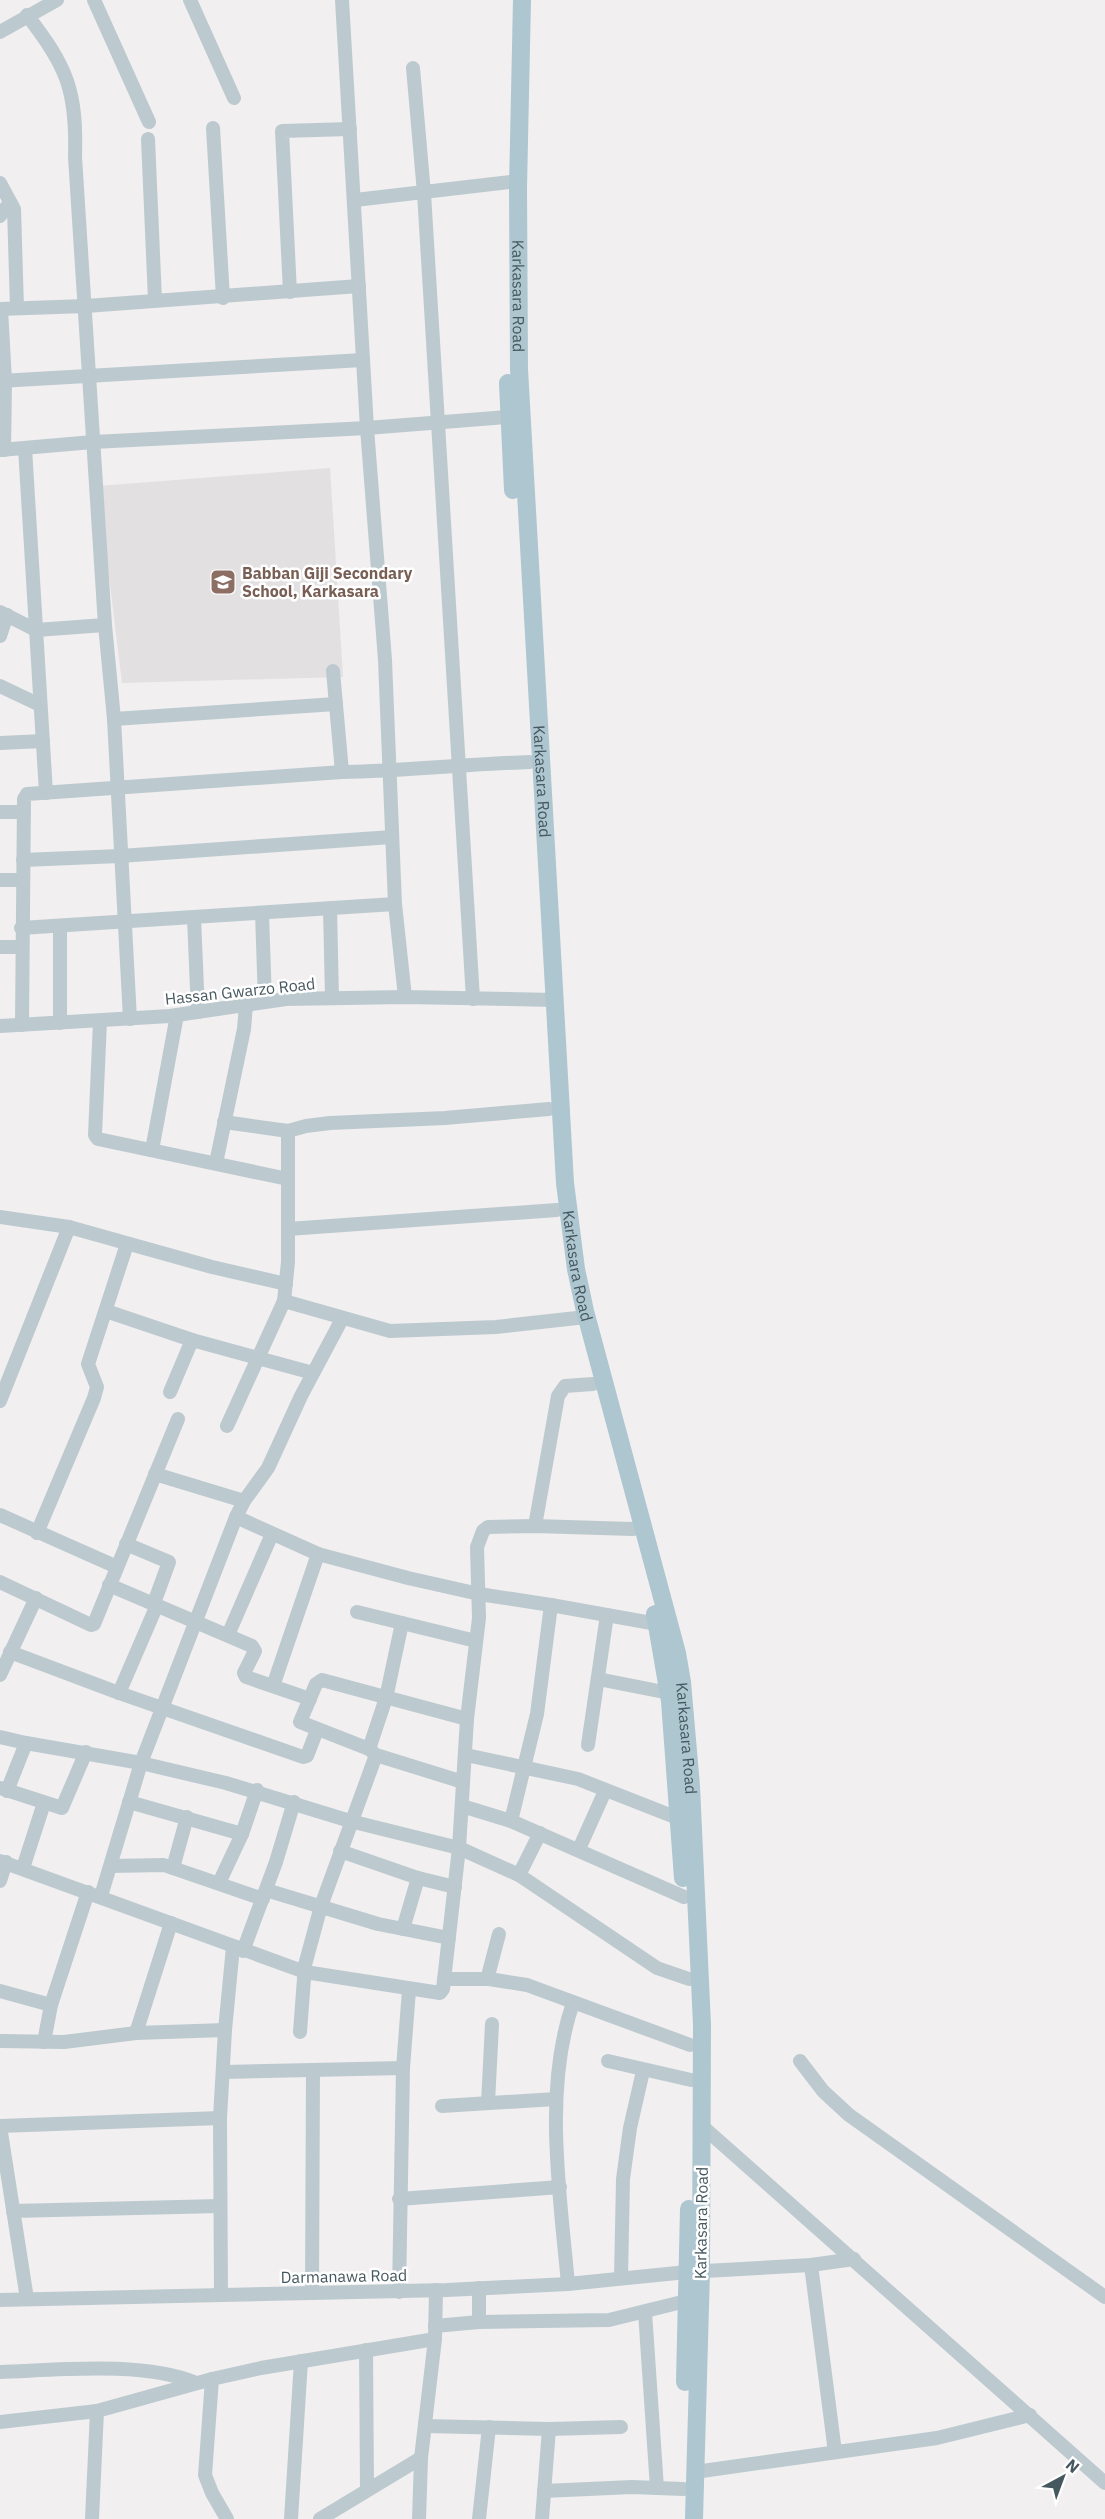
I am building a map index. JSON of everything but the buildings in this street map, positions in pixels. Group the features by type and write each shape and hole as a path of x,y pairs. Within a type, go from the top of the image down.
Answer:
{"main road":[{"name":"Karkasara Road","path":"510,0 515,416 530,762 565,1183 581,1318 593,1384 681,1672 690,1765 702,2025 702,2126 694,2271 687,2301 682,2519"},
{"name":"Karkasara Road","path":"512,181 522,0"},
{"name":"Karkasara Road","path":"515,416 550,1000 549,1109 557,1210 570,1298 581,1318 637,1528"},
{"name":"Karkasara Road","path":"646,1558 669,1692 680,1819 689,1979 694,2271 694,2519"}],"street":[{"path":"0,32 57,0"},
{"path":"94,0 149,122"},
{"path":"190,0 234,98"},
{"path":"342,0 367,428 385,660 395,904 405,997"},
{"path":"27,15 53,48 64,72 76,112 75,157 105,625 114,719 130,1019"},
{"path":"413,68 424,193 472,999"},
{"path":"213,128 222,298"},
{"path":"290,292 282,131 350,129"},
{"path":"148,139 155,300"},
{"path":"355,200 512,181"},
{"path":"0,183 14,215 17,308"},
{"path":"0,216 10,202"},
{"path":"360,286 222,298 0,309 2,450 93,442 367,428 515,416"},
{"path":"2,381 89,374 363,360"},
{"path":"25,448 46,793"},
{"path":"0,636 3,613 36,630 105,625"},
{"path":"333,671 342,772"},
{"path":"0,686 40,705"},
{"path":"114,719 336,704"},
{"path":"0,742 43,741"},
{"path":"22,1024 22,880 24,799 27,794 342,772 391,771 459,764 530,762"},
{"path":"0,812 24,812"},
{"path":"23,860 120,856 392,837"},
{"path":"0,880 22,880"},
{"path":"21,928 395,904"},
{"path":"330,908 332,998"},
{"path":"262,913 265,1002"},
{"path":"194,918 198,1012"},
{"path":"60,926 60,1023"},
{"path":"0,947 21,947"},
{"name":"Hassan Gwarzo Road","path":"0,1026 177,1015 286,999 405,997 550,1000"},
{"path":"216,1163 244,1029 246,1005"},
{"path":"152,1150 177,1015"},
{"path":"100,1021 95,1135 98,1139 288,1179"},
{"path":"224,1122 288,1131 330,1123 444,1118 549,1109"},
{"path":"227,1426 284,1301 288,1229 288,1131"},
{"path":"288,1229 557,1210"},
{"path":"0,1230 4,1217 69,1227 212,1267 286,1284"},
{"path":"0,1401 69,1227"},
{"path":"37,1533 94,1398 97,1387 88,1364 127,1244"},
{"path":"284,1301 390,1331 496,1327 581,1318"},
{"path":"106,1311 192,1340 313,1373"},
{"path":"44,2042 51,2006 95,1894 111,1866 141,1763 236,1517 244,1501 268,1468 313,1373 342,1319"},
{"path":"170,1392 192,1340"},
{"path":"535,1526 558,1396 565,1386 593,1384"},
{"path":"0,1582 93,1625 178,1419"},
{"path":"155,1474 244,1501"},
{"path":"0,1515 117,1567"},
{"path":"236,1517 318,1554 479,1594 657,1624"},
{"path":"0,1881 3,1862 305,1972 409,1990 440,1993 443,1989 459,1848 466,1755 466,1719 476,1641 479,1594 477,1546 483,1531 488,1527 535,1526 637,1528"},
{"path":"228,1635 272,1534"},
{"path":"119,1693 170,1564 166,1560 126,1544"},
{"path":"273,1686 318,1554"},
{"path":"109,1585 228,1635 254,1649 245,1675 310,1699"},
{"path":"0,1675 36,1598"},
{"path":"511,1821 537,1714 551,1605"},
{"path":"357,1612 476,1641"},
{"path":"588,1745 607,1615"},
{"path":"300,2032 305,1965 321,1906 373,1752 402,1623"},
{"path":"10,1652 119,1693 303,1756 307,1756 317,1730"},
{"path":"598,1679 669,1692"},
{"path":"463,1782 373,1752 300,1722 316,1684 322,1680 466,1719"},
{"path":"0,1737 141,1763 257,1790 350,1821 459,1848 519,1875 657,1968 689,1979"},
{"path":"26,1743 4,1790 59,1809 64,1807 86,1752"},
{"path":"466,1755 578,1779 680,1819"},
{"path":"219,1883 242,1834 257,1790"},
{"path":"579,1849 605,1791"},
{"path":"129,1802 242,1834"},
{"path":"221,2295 220,2118 225,2030 238,1949 264,1894 294,1802"},
{"path":"23,1868 44,1803"},
{"path":"462,1806 511,1821 684,1897"},
{"path":"173,1868 188,1818"},
{"path":"519,1875 540,1833"},
{"path":"340,1851 418,1878 455,1887"},
{"path":"111,1866 156,1864 219,1883 321,1906 403,1929 449,1938"},
{"path":"403,1929 418,1878"},
{"path":"136,2033 171,1923"},
{"path":"489,1980 499,1934"},
{"path":"444,1980 489,1980 527,1985 690,2045"},
{"path":"399,2292 403,2068 409,1990"},
{"path":"0,1991 51,2006"},
{"path":"568,2284 556,2099 564,2035 573,2003"},
{"path":"488,2103 492,2024"},
{"path":"0,2041 64,2042 136,2033 225,2030"},
{"path":"608,2061 643,2071 691,2080"},
{"path":"800,2061 823,2091 849,2115 1105,2297"},
{"path":"223,2072 403,2068"},
{"path":"312,2293 314,2070"},
{"path":"621,2278 623,2179 630,2128 643,2071"},
{"path":"442,2106 556,2099"},
{"path":"27,2300 0,2126 220,2118"},
{"path":"702,2126 1105,2484"},
{"path":"399,2199 560,2187"},
{"path":"13,2211 220,2206"},
{"path":"0,2229 15,2230"},
{"name":"Darmanawa Road","path":"0,2300 399,2292 568,2284 694,2271 811,2265 854,2259"},
{"path":"811,2265 835,2452"},
{"path":"479,2288 479,2322"},
{"path":"419,2519 421,2458 435,2333 436,2290"},
{"path":"0,2422 97,2411 212,2379 366,2350 479,2322 609,2320 687,2301"},
{"path":"645,2312 657,2488"},
{"path":"366,2350 367,2490"},
{"path":"291,2519 301,2361"},
{"path":"0,2372 93,2368 170,2374 196,2383"},
{"path":"212,2379 206,2475 212,2493 227,2519"},
{"path":"92,2519 97,2411"},
{"path":"695,2472 937,2438 1030,2415"},
{"path":"425,2426 549,2429 621,2427"},
{"path":"479,2519 489,2427"},
{"path":"542,2519 549,2429"},
{"path":"320,2519 421,2458"},
{"path":"543,2491 683,2489"}],"shaded area":[{"name":"Babban Giji Secondary School, Karkasara","path":"330,468 343,677 122,683 98,486"}],"place":[{"name":"Babban Giji Secondary School, Karkasara","path":"223,582"}]}
